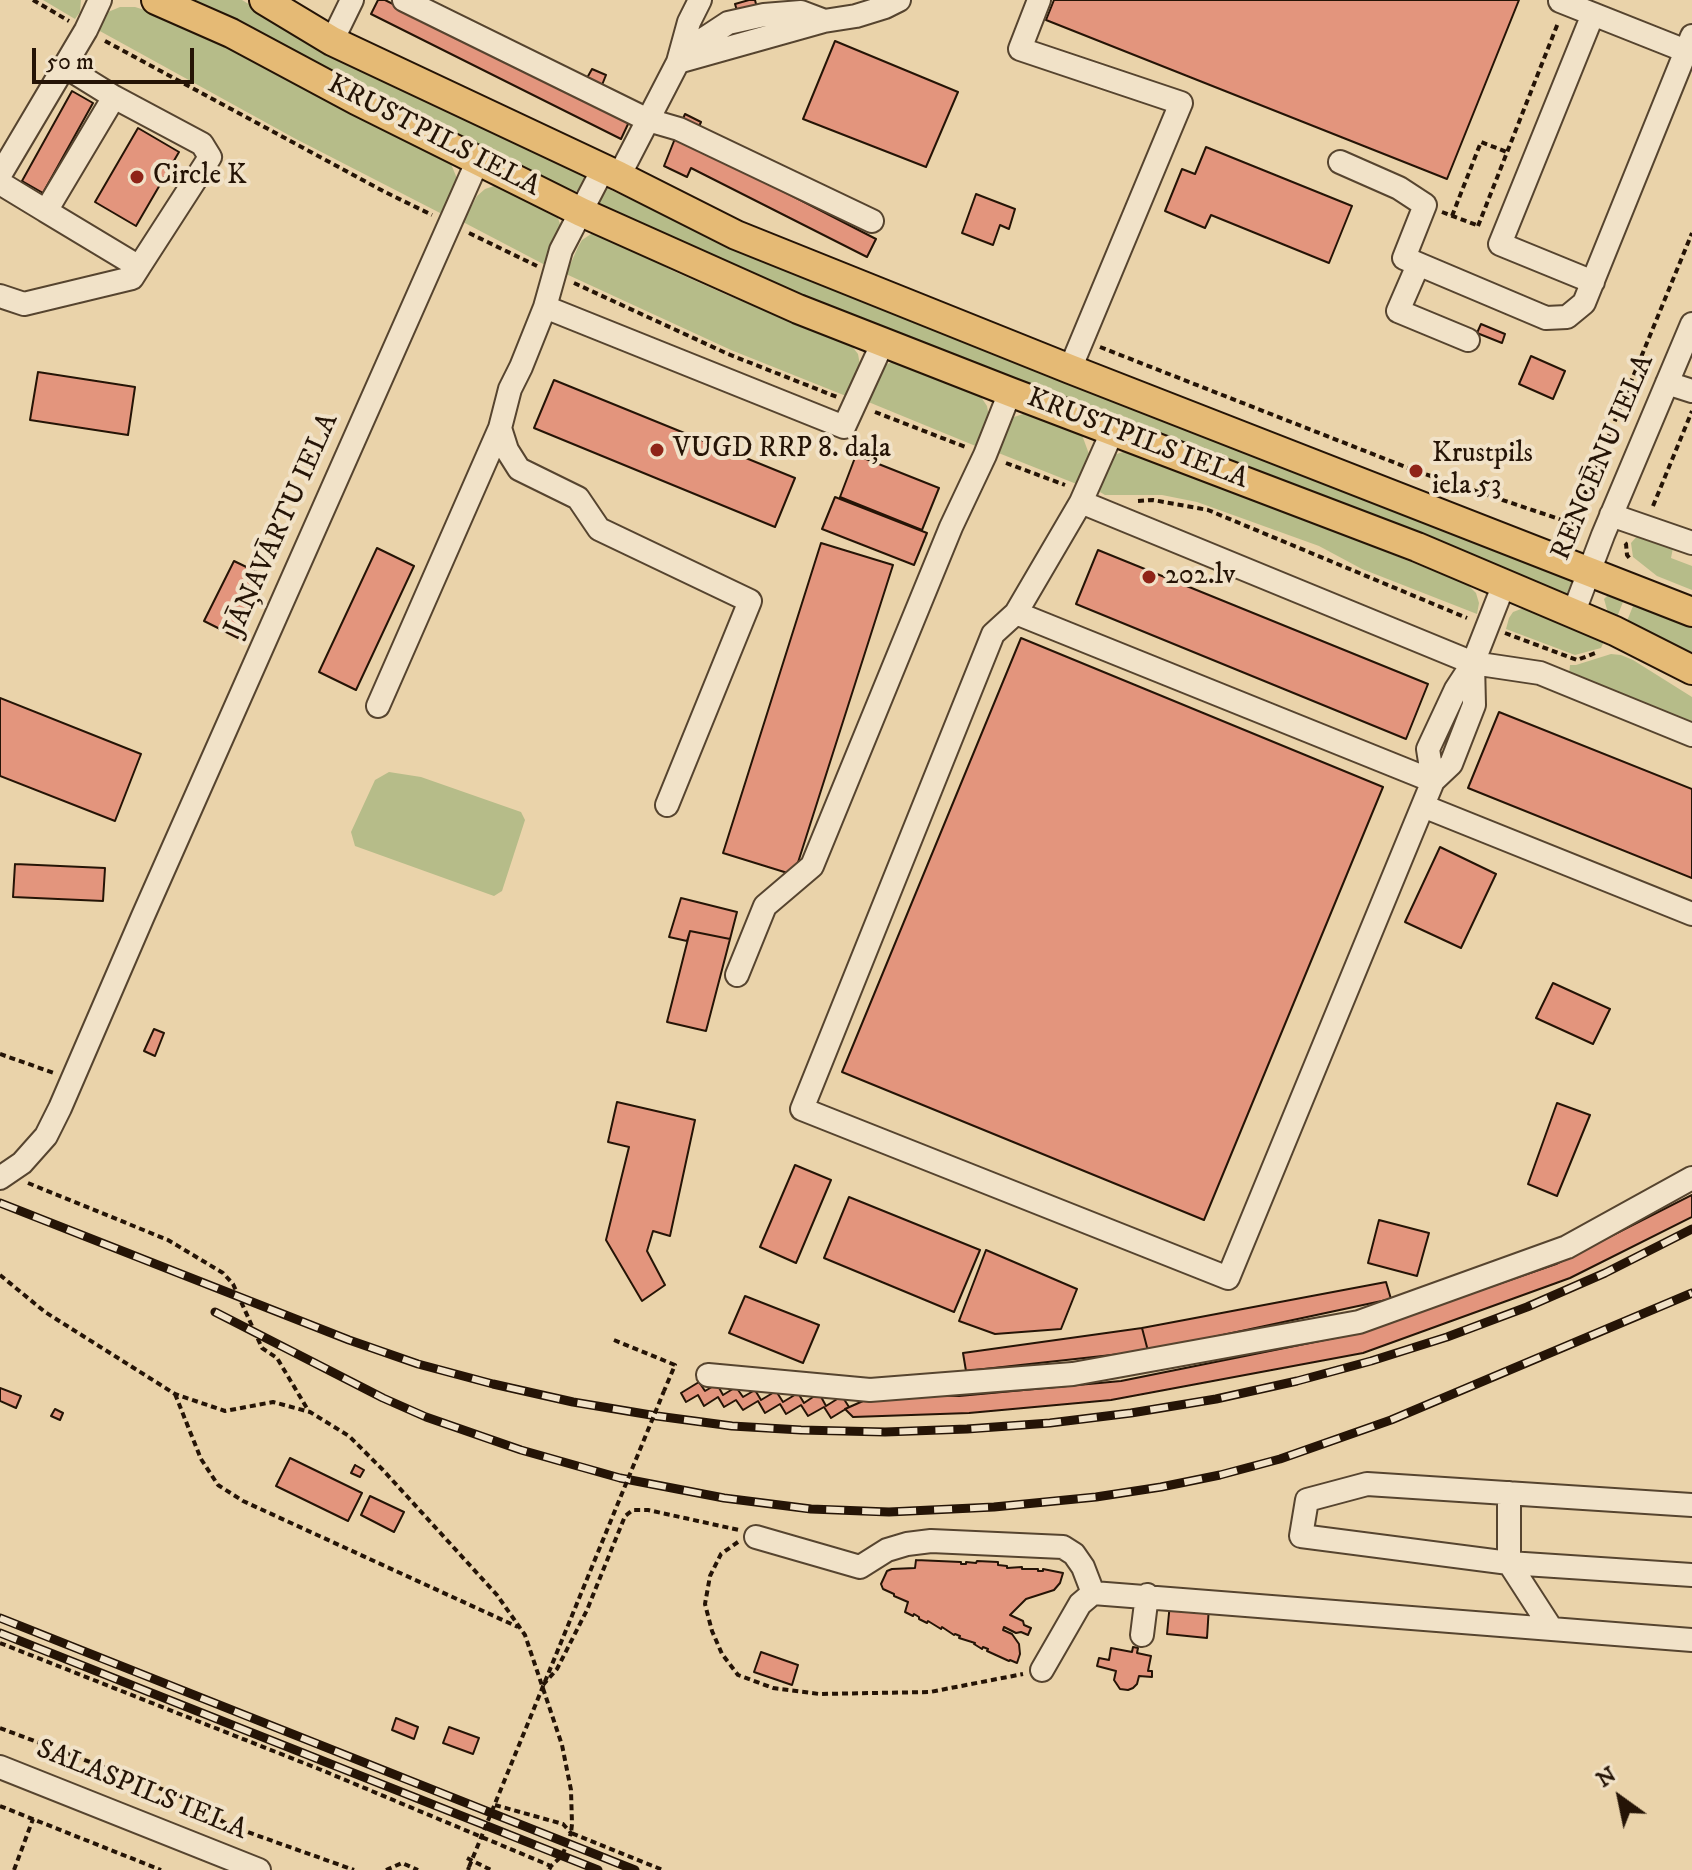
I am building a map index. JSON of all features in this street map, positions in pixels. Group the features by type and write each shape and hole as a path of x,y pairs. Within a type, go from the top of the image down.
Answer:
{"main road":[{"name":"KRUSTPILS IELA","path":"156,0 231,33 356,100 581,212 798,309 1417,547 1615,631 1692,670"},
{"name":"KRUSTPILS IELA","path":"264,0 332,41 611,172 736,235 1692,612"}],"street":[{"path":"0,175 86,30 100,0"},
{"path":"332,41 352,0"},
{"path":"404,0 648,120 679,129 872,221"},
{"path":"678,62 689,22 700,0"},
{"path":"678,62 824,21 856,16 899,0"},
{"path":"1039,0 1020,49 1181,103 1070,369"},
{"path":"1340,162 1399,188 1425,205 1404,258 1546,318 1567,317 1584,303 1689,44 1563,2"},
{"path":"378,706 500,428 510,389 545,307 561,250 581,212 648,120 678,62 687,50 728,23 806,6 824,21"},
{"path":"1593,14 1500,244 1593,282"},
{"path":"0,296 24,304 132,278 210,157 202,144 64,66"},
{"path":"46,211 114,97"},
{"name":"JĀŅAVĀRTU IELA","path":"3,1176 22,1163 46,1136 73,1080 478,160"},
{"path":"0,183 139,267"},
{"path":"1418,265 1398,311 1468,340"},
{"path":"545,307 844,427 883,342"},
{"name":"RENCĒNU IELA","path":"1573,614 1692,324"},
{"path":"1667,383 1692,391"},
{"path":"737,975 765,906 812,866 951,527 1010,392"},
{"path":"500,428 507,450 519,469 578,498 599,529 750,601 667,805"},
{"path":"1113,430 1081,502 1016,613 993,634 802,1109 1228,1278 1433,781 1451,764 1474,705 1473,663 1504,584"},
{"path":"1081,502 1473,663 1540,673 1692,735"},
{"path":"1607,525 1639,525 1692,543"},
{"path":"1016,613 1433,781"},
{"path":"1423,806 1692,914"},
{"path":"708,1375 870,1390 1057,1375 1359,1322 1567,1247 1692,1178"},
{"path":"1692,1505 1367,1484 1307,1500 1301,1536 1509,1563 1692,1575"},
{"path":"1509,1493 1509,1563 1551,1628"},
{"path":"756,1537 860,1567 887,1550 919,1542 1063,1547 1074,1554 1083,1567 1093,1593"},
{"path":"1042,1670 1080,1604 1093,1593 1692,1640"},
{"path":"1142,1635 1147,1595"},
{"name":"SALASPILS IELA","path":"0,1767 259,1870"}],"path":[{"path":"1478,226 1563,2"},
{"path":"1452,216 1481,142 1507,152"},
{"path":"1573,523 1692,233"},
{"path":"1083,340 1416,471 1573,523 1607,525"},
{"path":"1639,525 1651,510 1692,411"},
{"path":"0,1054 73,1080"},
{"path":"3,1176 168,1240 223,1273 233,1284 262,1348 277,1358 310,1412"},
{"path":"0,1275 45,1312 175,1394 225,1411 273,1402 310,1412 349,1436 497,1595 525,1635 562,1745 571,1790 571,1833 562,1856 550,1868 334,1775 0,1643"},
{"path":"468,1870 675,1365 614,1340"},
{"path":"175,1394 201,1459 218,1485 243,1501 520,1628"},
{"path":"542,1686 557,1669 587,1610 625,1516 633,1510 662,1513 756,1537"},
{"path":"756,1537 736,1542 721,1554 710,1576 705,1604 722,1654 738,1675 773,1688 819,1694 930,1692 1042,1670"},
{"path":"0,1728 188,1799 228,1825 354,1870"},
{"path":"495,1805 563,1824 571,1833 663,1870"},
{"path":"0,1806 161,1870"},
{"path":"14,1870 33,1819"},
{"path":"467,1858 491,1870"},
{"path":"386,1870 402,1863 418,1870"}],"green space":[{"path":"43,0 81,0 80,12 75,19"},
{"path":"183,0 242,0 396,88 582,175 586,180 579,191 572,192"},
{"path":"120,7 135,7 183,22 444,158 451,164 457,189 444,215 294,138 98,30 108,12"},
{"path":"600,185 694,229 1573,577 1576,584 1571,595 1482,562 744,273 593,201"},
{"path":"494,186 503,186 552,210 558,218 561,227 547,266 463,222 477,196"},
{"path":"603,232 671,270 851,345 858,354 860,365 851,391 846,396 731,350 566,274 582,240 591,234"},
{"path":"899,362 981,397 989,417 978,447 866,401 883,366"},
{"path":"1029,412 1082,435 1089,454 1079,485 996,452 1011,418"},
{"path":"1123,452 1167,465 1206,483 1230,489 1452,576 1476,593 1479,603 1477,614 1362,569 1319,546 1197,502 1162,495 1105,495 1100,492 1101,476 1114,455"},
{"path":"1639,534 1673,548 1671,558 1692,566 1692,590 1657,576 1633,557 1631,543"},
{"path":"1616,594 1625,597 1617,617 1608,613 1604,599"},
{"path":"1635,601 1692,621 1692,653 1627,621"},
{"path":"1532,610 1605,639 1601,648 1575,655 1506,629 1513,612"},
{"path":"1611,654 1633,660 1692,697 1692,726 1569,674 1570,665"},
{"path":"389,772 421,777 521,812 525,820 502,891 494,896 355,846 351,832 375,780"}],"building":[{"path":"378,0 385,0 629,122 621,139 371,14"},
{"path":"755,0 757,8 738,14 735,4"},
{"path":"1054,0 1519,0 1447,179 1046,20"},
{"path":"835,41 958,92 926,167 803,119"},
{"path":"592,69 606,75 602,85 587,78"},
{"path":"72,91 93,103 43,193 22,181"},
{"path":"685,114 701,122 698,129 682,121"},
{"name":"Circle K","path":"138,128 179,152 136,226 95,202"},
{"path":"676,136 876,239 867,257 691,168 687,177 664,166"},
{"path":"1206,147 1352,206 1329,263 1211,215 1205,228 1165,211 1182,169 1195,174"},
{"path":"976,194 1015,209 1009,229 1000,225 993,245 962,233"},
{"path":"1481,324 1505,334 1502,343 1477,333"},
{"path":"1531,356 1565,371 1553,399 1519,384"},
{"path":"38,372 135,387 128,435 30,420"},
{"name":"VUGD RRP 8. daļa","path":"554,380 795,478 775,527 534,428"},
{"path":"856,455 939,488 922,530 840,497"},
{"path":"835,497 927,533 914,565 822,529"},
{"path":"821,543 893,565 794,875 723,853"},
{"path":"377,548 414,566 356,690 319,672"},
{"path":"1098,550 1428,684 1406,739 1076,604"},
{"path":"234,561 267,577 238,638 204,621"},
{"path":"1021,638 1383,787 1204,1220 842,1072"},
{"path":"0,698 141,754 115,821 0,776"},
{"path":"1499,712 1692,789 1692,878 1468,788"},
{"path":"1440,847 1496,874 1461,948 1405,922"},
{"path":"15,864 105,868 103,901 13,897"},
{"path":"681,898 737,912 730,939 690,931 687,941 669,937"},
{"path":"690,931 730,939 706,1031 667,1022"},
{"path":"1553,983 1610,1009 1593,1044 1536,1018"},
{"path":"154,1029 164,1033 155,1056 144,1051"},
{"path":"617,1102 695,1120 670,1236 653,1231 647,1251 665,1285 642,1301 606,1240 629,1147 608,1142"},
{"path":"1557,1103 1590,1115 1557,1196 1528,1184"},
{"path":"795,1165 831,1180 796,1263 760,1247"},
{"path":"1692,1195 1692,1217 1570,1278 1363,1353 1111,1400 969,1413 853,1417 845,1409 863,1401 866,1393 959,1396 1121,1381 1354,1334 1556,1264"},
{"path":"849,1197 980,1250 954,1312 824,1258"},
{"path":"1379,1220 1429,1233 1417,1276 1368,1263"},
{"path":"986,1250 1077,1289 1061,1329 995,1334 959,1321"},
{"path":"1386,1282 1391,1299 1148,1351 1142,1328"},
{"path":"745,1296 819,1325 803,1363 729,1333"},
{"path":"1142,1328 1148,1351 966,1371 963,1353"},
{"path":"699,1382 705,1391 717,1384 723,1395 736,1387 743,1397 755,1390 761,1400 776,1391 783,1402 798,1393 804,1403 819,1393 826,1406 842,1396 849,1407 831,1418 824,1407 808,1416 801,1405 786,1414 780,1404 765,1413 758,1401 743,1410 736,1400 724,1407 718,1397 704,1406 698,1395 686,1402 681,1393"},
{"path":"0,1388 21,1396 16,1408 0,1401"},
{"path":"55,1409 63,1413 60,1420 51,1416"},
{"path":"290,1458 362,1493 348,1521 276,1486"},
{"path":"355,1465 364,1470 360,1477 351,1473"},
{"path":"370,1496 404,1512 394,1532 361,1515"},
{"path":"916,1560 961,1564 998,1562 998,1565 1007,1568 1063,1573 1054,1590 1026,1599 1010,1615 1031,1628 1028,1635 1004,1627 1003,1630 1012,1634 1019,1644 1017,1663 905,1612 908,1602 883,1589 881,1584 887,1571 915,1568"},
{"path":"1170,1603 1209,1606 1207,1638 1167,1634"},
{"path":"1133,1647 1138,1648 1137,1653 1151,1656 1148,1671 1152,1671 1152,1677 1139,1676 1133,1688 1120,1689 1114,1680 1116,1671 1097,1666 1099,1658 1109,1660 1111,1648 1132,1652"},
{"path":"761,1652 798,1665 792,1685 754,1672"},
{"path":"396,1718 418,1727 414,1739 392,1730"},
{"path":"449,1727 479,1738 473,1754 443,1743"}],"railway":[{"path":"0,1203 349,1340 418,1364 493,1384 573,1402 732,1426 885,1432 1050,1423 1131,1413 1297,1381 1447,1337 1527,1307 1605,1273 1692,1229"},
{"path":"215,1312 383,1398 426,1417 521,1450 620,1478 724,1498 811,1509 889,1512 994,1507 1096,1497 1220,1475 1280,1459 1391,1420 1692,1293"},
{"path":"0,1618 635,1870"},
{"path":"0,1633 598,1870"}],"place":[{"name":"Circle K","path":"137,177"},
{"name":"VUGD RRP 8. daļa","path":"657,450"},
{"name":"Krustpils iela 53","path":"1416,471"},
{"name":"202.lv","path":"1149,577"}]}
